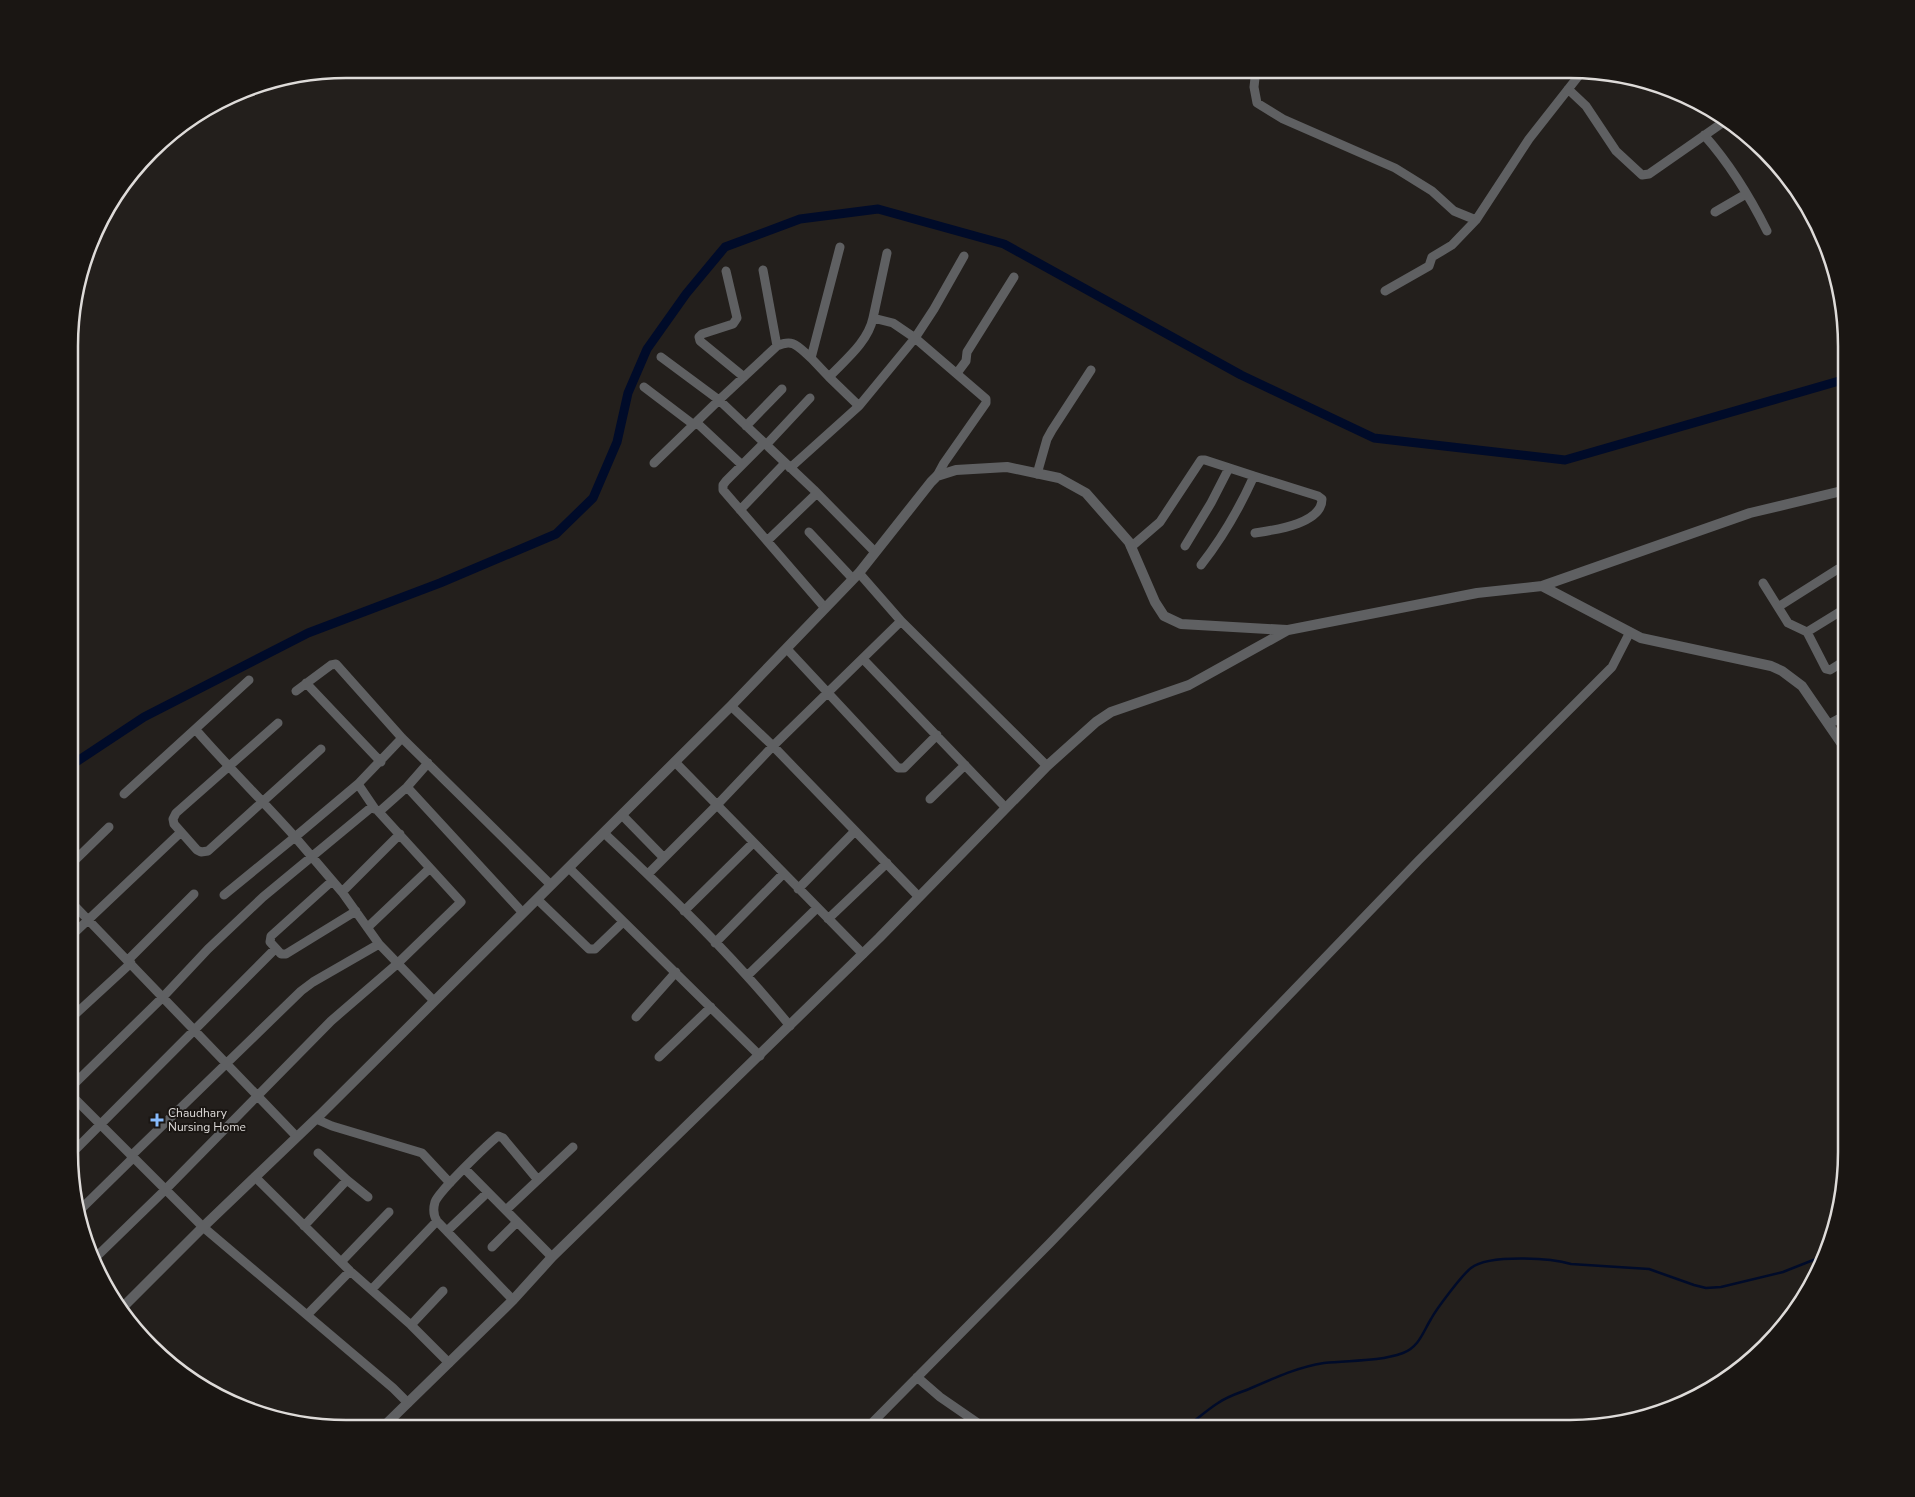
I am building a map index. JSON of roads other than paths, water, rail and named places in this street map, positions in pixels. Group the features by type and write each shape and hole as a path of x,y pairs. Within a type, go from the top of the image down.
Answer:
{"street":[{"path":"1255,78 1254,87 1257,103 1283,119 1394,168 1432,191 1454,211 1476,220"},
{"path":"1385,291 1430,266 1432,257 1452,245 1476,220 1529,139 1577,78"},
{"path":"1568,89 1586,106 1616,151 1642,175 1649,174 1720,124"},
{"path":"1704,135 1716,149 1746,194 1767,231"},
{"path":"1715,212 1746,194"},
{"path":"811,358 840,247"},
{"path":"830,377 867,335 873,318 887,253"},
{"path":"740,510 788,466 859,406 915,338 934,310 964,256"},
{"path":"763,270 777,346"},
{"path":"726,271 737,318 733,324 702,334 700,341 744,377"},
{"path":"957,373 966,361 967,352 1014,277"},
{"path":"126,1304 523,914 787,649 856,576 937,476 986,403 986,399 915,338 893,323 873,318"},
{"path":"654,463 777,346 787,342 795,344 811,358 859,406"},
{"path":"661,357 719,400 875,552"},
{"path":"1037,474 1047,439 1091,370"},
{"path":"644,387 695,424 742,465"},
{"path":"746,426 782,389"},
{"path":"810,398 726,481 722,488 826,608"},
{"path":"1131,547 1160,522 1201,460 1318,496 1322,499 1322,504 1315,513 1302,522 1255,533"},
{"path":"937,476 956,470 1007,467 1059,478 1086,493 1129,542 1155,602 1164,616 1181,624 1288,630 1477,593 1542,586 1750,513 1838,492"},
{"path":"1185,546 1211,504 1229,468"},
{"path":"1201,565 1215,547 1242,502 1254,476"},
{"path":"767,541 817,494"},
{"path":"809,532 856,576 1047,766"},
{"path":"1778,606 1838,569"},
{"path":"1763,584 1788,623 1807,632 1826,669 1830,670 1838,665"},
{"path":"1542,586 1641,638 1777,669 1802,686 1838,738"},
{"path":"1807,632 1838,613"},
{"path":"648,874 827,692 901,621"},
{"path":"390,1420 513,1300 552,1257 760,1056 1047,766 1090,727 1111,712 1189,685 1288,630"},
{"path":"875,1420 1050,1242 1419,860 1612,667 1630,632"},
{"path":"787,649 898,768 904,768 936,735"},
{"path":"863,659 1006,808"},
{"path":"296,691 331,665 336,664 402,738 551,885"},
{"path":"124,794 249,680"},
{"path":"306,683 381,762"},
{"path":"731,706 773,746 919,897"},
{"path":"1829,724 1838,719"},
{"path":"278,723 176,813 173,819 174,824 196,850 204,852 321,749"},
{"path":"196,730 228,767 295,837 342,892 379,944 434,1001"},
{"path":"224,895 358,784 402,738"},
{"path":"675,762 862,954"},
{"path":"78,1080 163,997 208,949 263,897 310,856 375,808 384,810 407,788 428,763"},
{"path":"930,799 965,765"},
{"path":"98,1255 332,1021 397,964 461,902 375,808 358,784"},
{"path":"407,788 523,914"},
{"path":"622,815 664,858"},
{"path":"78,856 109,827"},
{"path":"798,889 855,831"},
{"path":"78,930 180,833"},
{"path":"604,833 648,874 747,976 790,1026"},
{"path":"342,892 400,834"},
{"path":"684,911 754,843"},
{"path":"828,919 887,863"},
{"path":"368,926 430,868"},
{"path":"569,868 760,1056"},
{"path":"715,943 784,874"},
{"path":"332,881 271,936 270,942 275,949 281,954 286,954 356,911"},
{"path":"78,1011 130,962 194,894"},
{"path":"537,900 589,949 595,949 623,922"},
{"path":"747,976 817,908"},
{"path":"78,909 297,1137"},
{"path":"84,1206 226,1063 301,991 313,982 379,944"},
{"path":"78,1148 275,949"},
{"path":"636,1017 676,972"},
{"path":"659,1057 711,1006"},
{"path":"78,1103 100,1127 203,1227 393,1388 408,1403"},
{"path":"316,1118 332,1126 422,1153 450,1183"},
{"path":"513,1300 437,1221 433,1213 435,1202 450,1183 495,1138 500,1136 538,1180"},
{"path":"506,1210 573,1147"},
{"path":"318,1153 368,1197"},
{"path":"466,1169 552,1257"},
{"path":"255,1177 350,1271 411,1325 449,1363"},
{"path":"304,1226 347,1180"},
{"path":"447,1232 488,1192"},
{"path":"341,1262 389,1212"},
{"path":"372,1289 437,1221"},
{"path":"492,1247 517,1222"},
{"path":"307,1315 350,1271"},
{"path":"411,1325 443,1292"},
{"path":"917,1377 940,1397 973,1420"}],"waterway":[{"path":"78,761 144,717 308,633 440,583 556,534 593,498 617,442 628,393 647,349 686,294 725,247 800,219 878,209 1004,244 1241,375 1374,438 1565,460 1838,381"},
{"path":"1196,1420 1226,1398 1295,1370 1324,1363 1384,1358 1403,1353 1413,1347 1420,1339 1434,1314 1467,1272 1471,1268 1491,1261 1520,1258 1571,1264 1649,1269 1706,1288 1721,1287 1783,1272 1815,1260"}],"place":[{"name":"Chaudhary Nursing Home","path":"157,1120"}]}
